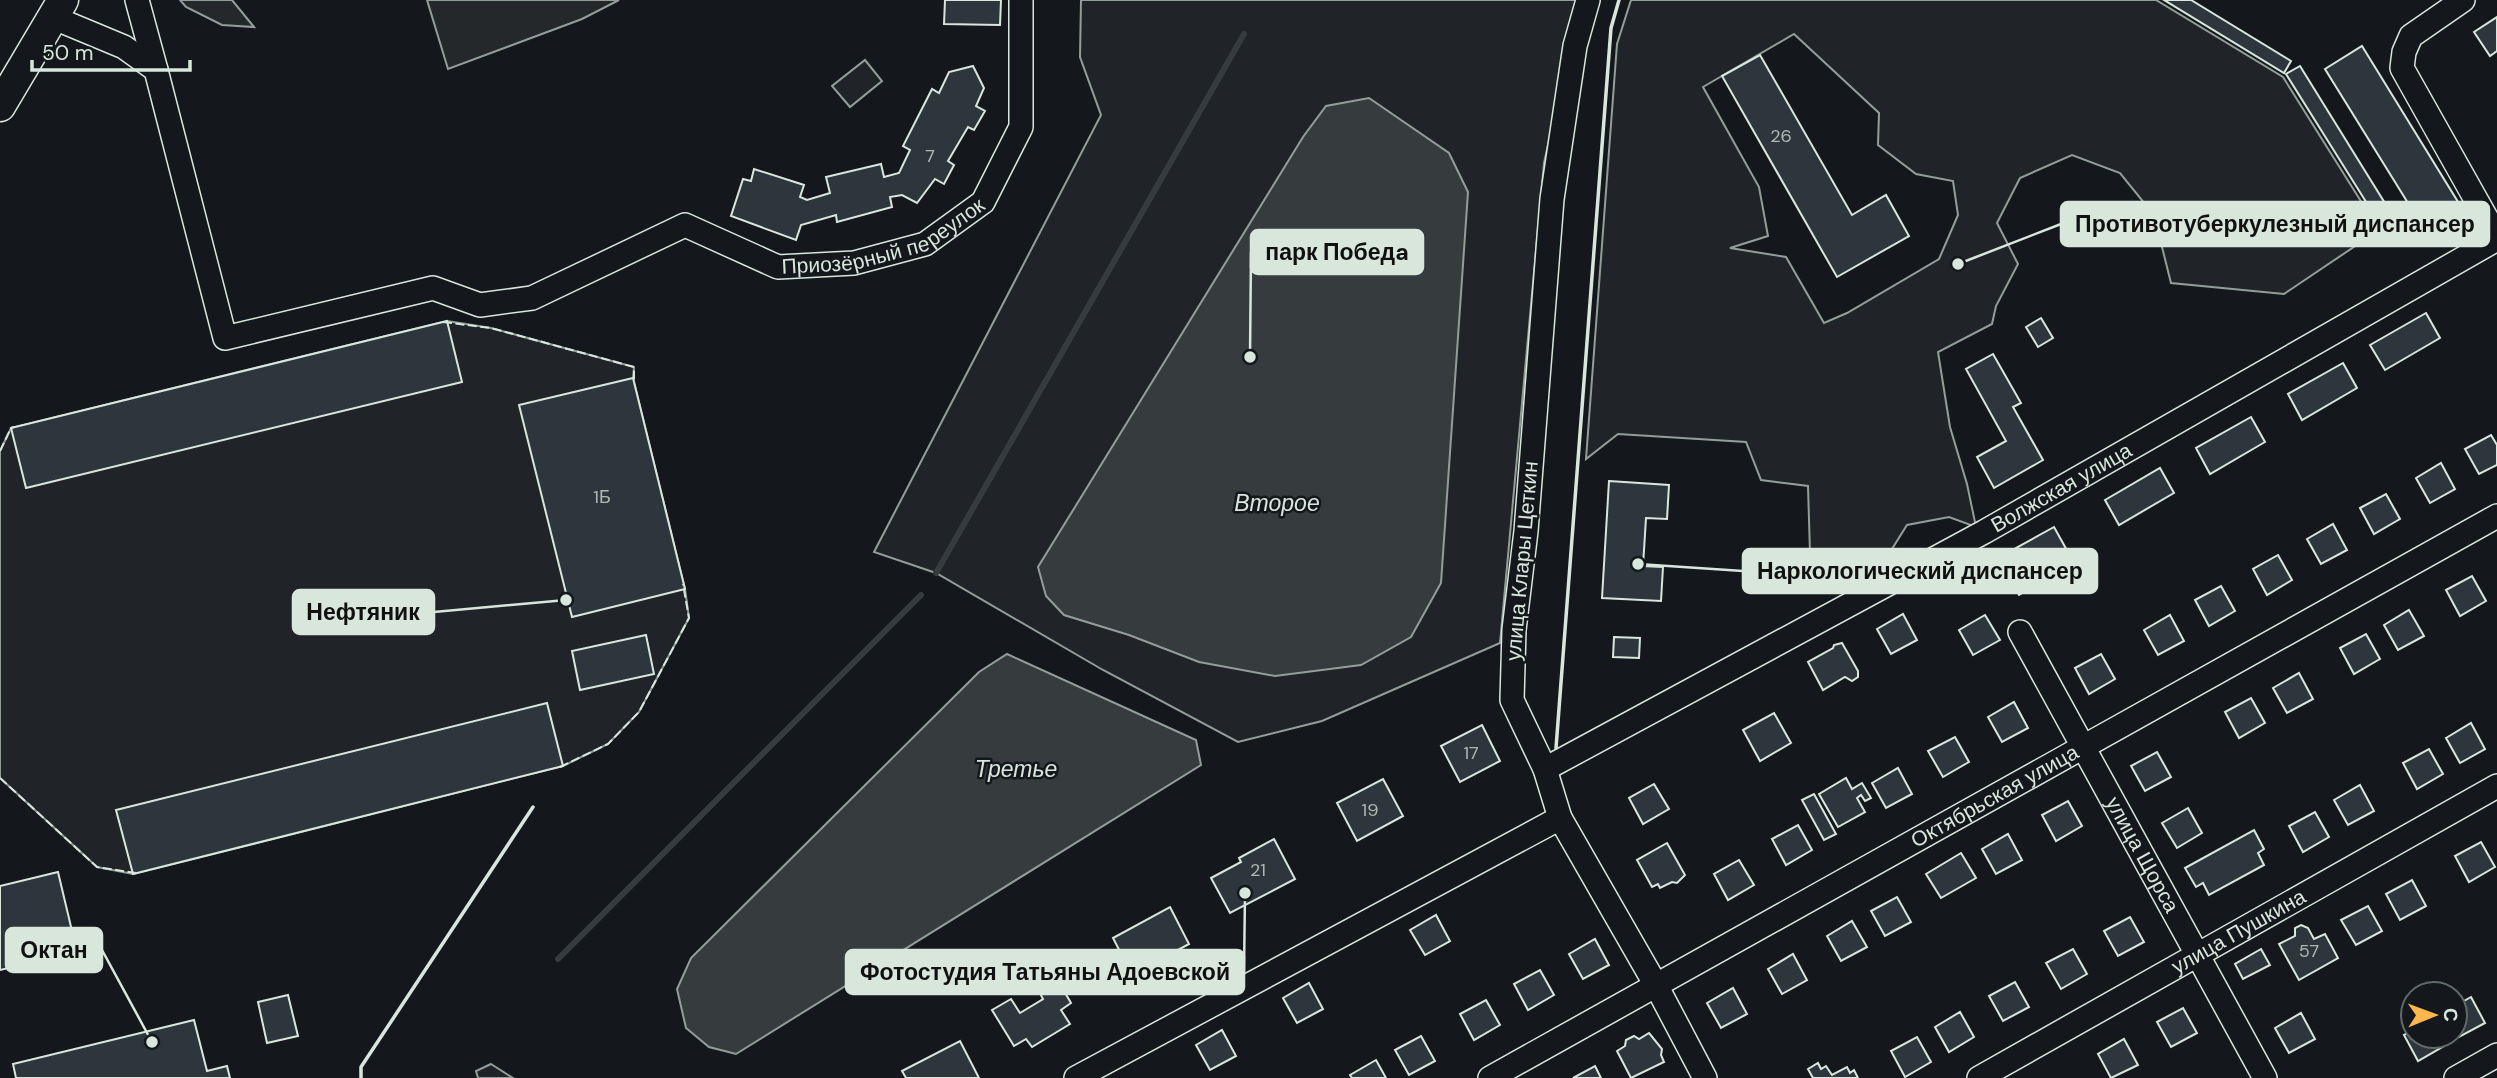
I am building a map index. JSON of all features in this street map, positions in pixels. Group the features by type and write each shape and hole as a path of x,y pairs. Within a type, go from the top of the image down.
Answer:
{"main road":[{"path":"0,106 58,8"}],"street":[{"path":"137,0 156,70"},
{"name":"Приозёрный переулок","path":"156,70 225,338 433,288 481,305 532,298 685,225 778,267 854,263 925,244 983,202 1021,127 1021,0"},
{"name":"улица Клары Цеткин","path":"1588,0 1575,46 1552,199 1526,531 1514,630 1512,700 1545,769 1560,818 1657,987 1705,1078"},
{"path":"2463,0 2411,36 2404,52 2402,68 2497,238"},
{"path":"58,8 124,47 156,70"},
{"name":"Волжская улица","path":"1545,769 1984,531 2497,238"},
{"name":"Октябрьская улица","path":"1490,1078 2497,516"},
{"name":"улица Щорса","path":"2020,632 2265,1078"},
{"name":"улица Пушкина","path":"1979,1078 2497,786"},
{"path":"1076,1078 1560,818"},
{"path":"2456,1078 2497,1055"}],"shaded area":[{"path":"180,0 232,0 254,27 222,25 186,7"},
{"path":"427,0 619,0 582,19 448,69"},
{"path":"1081,0 1580,0 1544,163 1500,643 1322,721 1238,742 1103,670 936,573 874,552 1101,115 1080,57"},
{"path":"1631,0 2156,0 2283,77 2379,230 2284,294 2171,283 2154,215 2120,173 2072,155 2020,178 1997,223 2018,264 1996,306 1992,324 1938,352 1950,427 1967,484 1976,527 1949,517 1907,525 1872,581 1811,587 1808,486 1761,480 1746,442 1618,434 1586,459 1617,44","holes":["1794,34 1879,113 1878,145 1916,174 1953,181 1958,215 1939,259 1847,313 1824,323 1786,257 1730,248 1768,236 1759,187 1703,87"]},
{"path":"865,60 882,81 850,107 832,86"},
{"path":"447,321 491,328 634,367 633,378 685,589 689,618 639,712 608,744 563,766 133,874 97,867 0,778 0,451 11,428"},
{"path":"491,1064 513,1078 478,1078 476,1071"}],"water":[{"name":"Второе","path":"1369,98 1449,153 1468,192 1441,583 1411,637 1361,665 1275,676 1199,662 1129,635 1064,615 1046,596 1038,567 1303,137 1326,106"},
{"name":"Третье","path":"1007,654 1196,740 1201,765 736,1054 709,1047 686,1028 677,989 691,958 979,672"}],"building":[{"path":"945,0 1001,0 1000,25 944,24"},
{"path":"2164,0 2191,0 2291,61 2284,73"},
{"path":"2497,17 2497,51 2490,56 2474,32"},
{"path":"2362,46 2471,223 2434,245 2325,69"},
{"path":"1760,55 1852,215 1886,195 1909,236 1837,277 1722,76"},
{"path":"973,66 984,88 976,106 985,111 974,130 968,127 948,161 954,165 944,184 935,179 917,203 902,195 890,197 892,207 837,222 836,215 801,225 796,240 731,216 743,179 751,181 754,169 804,185 800,197 807,200 830,193 826,177 881,164 884,177 899,173 910,150 903,146 932,89 939,93 949,72"},
{"path":"2300,66 2396,221 2383,229 2286,74"},
{"path":"2426,313 2440,338 2385,370 2370,345"},
{"path":"2041,318 2053,338 2038,347 2026,327"},
{"path":"447,321 462,382 26,488 11,428"},
{"path":"1993,354 2021,403 2013,407 2043,460 1994,488 1977,457 2006,441 1966,369"},
{"path":"2343,363 2357,388 2302,420 2288,394"},
{"path":"633,378 685,589 572,617 519,405"},
{"path":"2251,417 2265,442 2210,474 2196,448"},
{"path":"2491,435 2497,445 2497,465 2479,474 2465,449"},
{"path":"2441,463 2455,489 2430,503 2416,478"},
{"path":"2160,468 2174,493 2119,525 2105,500"},
{"path":"1609,481 1669,485 1667,519 1646,518 1643,566 1663,567 1661,601 1602,598"},
{"path":"2386,494 2400,519 2374,534 2360,508"},
{"path":"2333,524 2347,550 2321,564 2307,539"},
{"path":"2054,527 2074,563 2019,595 1998,558"},
{"path":"2278,555 2292,580 2267,595 2253,569"},
{"path":"2472,576 2486,601 2460,616 2446,590"},
{"path":"2221,586 2235,611 2209,626 2195,600"},
{"path":"2409,610 2424,636 2398,650 2384,625"},
{"path":"1903,614 1917,640 1891,654 1877,629"},
{"path":"1985,615 2000,640 1973,655 1959,630"},
{"path":"2170,615 2184,641 2158,655 2144,630"},
{"path":"2366,634 2380,659 2354,674 2340,648"},
{"path":"646,635 654,674 580,690 572,651"},
{"path":"1614,637 1640,638 1639,658 1613,657"},
{"path":"1842,643 1858,671 1858,677 1852,681 1845,677 1823,690 1808,662 1834,645"},
{"path":"2101,654 2115,679 2089,694 2075,668"},
{"path":"2299,673 2313,699 2287,713 2273,688"},
{"path":"2251,698 2265,723 2239,738 2225,712"},
{"path":"2014,702 2028,728 2002,742 1988,717"},
{"path":"547,703 563,766 133,874 116,810"},
{"path":"1774,713 1791,743 1760,761 1743,730"},
{"path":"2471,723 2485,749 2460,763 2446,738"},
{"path":"1482,725 1500,761 1460,782 1441,746"},
{"path":"1955,737 1969,762 1943,777 1928,751"},
{"path":"2429,749 2443,774 2417,789 2403,763"},
{"path":"2157,752 2171,777 2145,791 2131,766"},
{"path":"1898,768 1912,794 1886,808 1872,783"},
{"path":"1846,778 1852,789 1862,783 1871,798 1865,801 1861,795 1857,798 1865,812 1838,827 1819,794"},
{"path":"1383,779 1403,816 1357,841 1337,803"},
{"path":"1654,784 1669,809 1643,824 1629,798"},
{"path":"2360,785 2374,811 2348,825 2334,800"},
{"path":"1814,794 1836,834 1824,840 1802,800"},
{"path":"2068,801 2082,826 2056,841 2042,815"},
{"path":"2188,808 2202,833 2177,848 2162,823"},
{"path":"2315,812 2329,837 2303,852 2289,826"},
{"path":"1798,825 1812,850 1786,865 1772,839"},
{"path":"2254,830 2264,849 2258,853 2264,865 2209,895 2203,883 2196,887 2185,868"},
{"path":"2008,834 2022,860 1996,874 1982,849"},
{"path":"1274,839 1295,879 1230,913 1211,878 1241,862 1239,858"},
{"path":"2481,842 2495,867 2469,882 2455,856"},
{"path":"1667,843 1685,875 1677,883 1672,882 1660,888 1658,884 1652,887 1637,860"},
{"path":"1961,853 1976,878 1941,898 1926,874"},
{"path":"1739,860 1754,885 1728,900 1714,874"},
{"path":"58,872 77,952 0,970 0,886"},
{"path":"2412,880 2426,906 2400,920 2386,894"},
{"path":"1897,897 1911,922 1885,936 1871,911"},
{"path":"2368,906 2382,931 2356,945 2341,920"},
{"path":"1170,907 1189,944 1132,975 1113,938"},
{"path":"1436,915 1450,941 1425,955 1410,930"},
{"path":"2130,917 2144,942 2118,956 2104,931"},
{"path":"1852,921 1867,947 1841,961 1827,936"},
{"path":"2301,925 2308,928 2314,939 2325,934 2338,958 2299,980 2279,944 2295,936 2295,928"},
{"path":"1595,939 1609,965 1583,979 1569,954"},
{"path":"2073,949 2087,974 2061,989 2046,963"},
{"path":"2261,949 2270,965 2243,979 2235,964"},
{"path":"1793,954 1807,980 1782,994 1768,969"},
{"path":"1540,970 1554,995 1528,1010 1514,984"},
{"path":"1054,974 1071,1003 1061,1010 1070,1024 1032,1047 1026,1039 1014,1046 992,1010 1011,999 1020,1013 1043,999 1036,985"},
{"path":"2015,982 2029,1007 2003,1021 1989,996"},
{"path":"1309,983 1323,1009 1297,1023 1283,998"},
{"path":"1733,988 1747,1014 1721,1028 1707,1003"},
{"path":"288,995 298,1036 267,1043 258,1002"},
{"path":"2471,997 2485,1023 2469,1032"},
{"path":"1486,1000 1500,1025 1474,1040 1460,1014"},
{"path":"2183,1008 2197,1033 2171,1047 2157,1022"},
{"path":"1960,1012 1974,1037 1949,1052 1935,1027"},
{"path":"2301,1013 2315,1039 2289,1053 2275,1028"},
{"path":"194,1020 207,1071 227,1066 230,1078 16,1078 13,1064"},
{"path":"1222,1030 1236,1056 1210,1070 1196,1045"},
{"path":"1649,1033 1662,1049 1664,1062 1631,1078 1617,1051 1625,1046 1626,1040 1634,1036 1639,1039"},
{"path":"1421,1036 1435,1061 1409,1075 1395,1050"},
{"path":"1917,1037 1931,1062 1905,1077 1891,1051"},
{"path":"2124,1039 2138,1065 2111,1078 2098,1054"},
{"path":"960,1041 979,1078 906,1078 902,1071"},
{"path":"2412,1050 2437,1050 2418,1061"},
{"path":"1376,1060 1386,1078 1352,1078 1350,1075"},
{"path":"1818,1063 1821,1069 1826,1066 1832,1075 1847,1067 1850,1073 1854,1070 1858,1078 1813,1078 1808,1069"},
{"path":"1595,1066 1601,1078 1573,1078"}],"waterway":[{"path":"936,573 1244,34"},
{"path":"558,959 921,595"}],"fence":[{"path":"443,322 491,328 634,367 634,380"},
{"path":"0,451 14,427"},
{"path":"560,767 608,744 639,712 689,618 683,584"},
{"path":"0,778 97,867 136,873"}],"wall":[{"path":"1556,748 1611,28 1619,0"},
{"path":"361,1078 361,1067 533,807"}],"place":[{"name":"Противотуберкулезный диспансер","path":"1958,264"},
{"name":"парк Победa","path":"1250,357"},
{"name":"Наркологический диспансер","path":"1638,564"},
{"name":"Нефтяник","path":"566,600"},
{"name":"Фотостудия Татьяны Адоевской","path":"1245,893"},
{"name":"Октан","path":"152,1042"}]}
